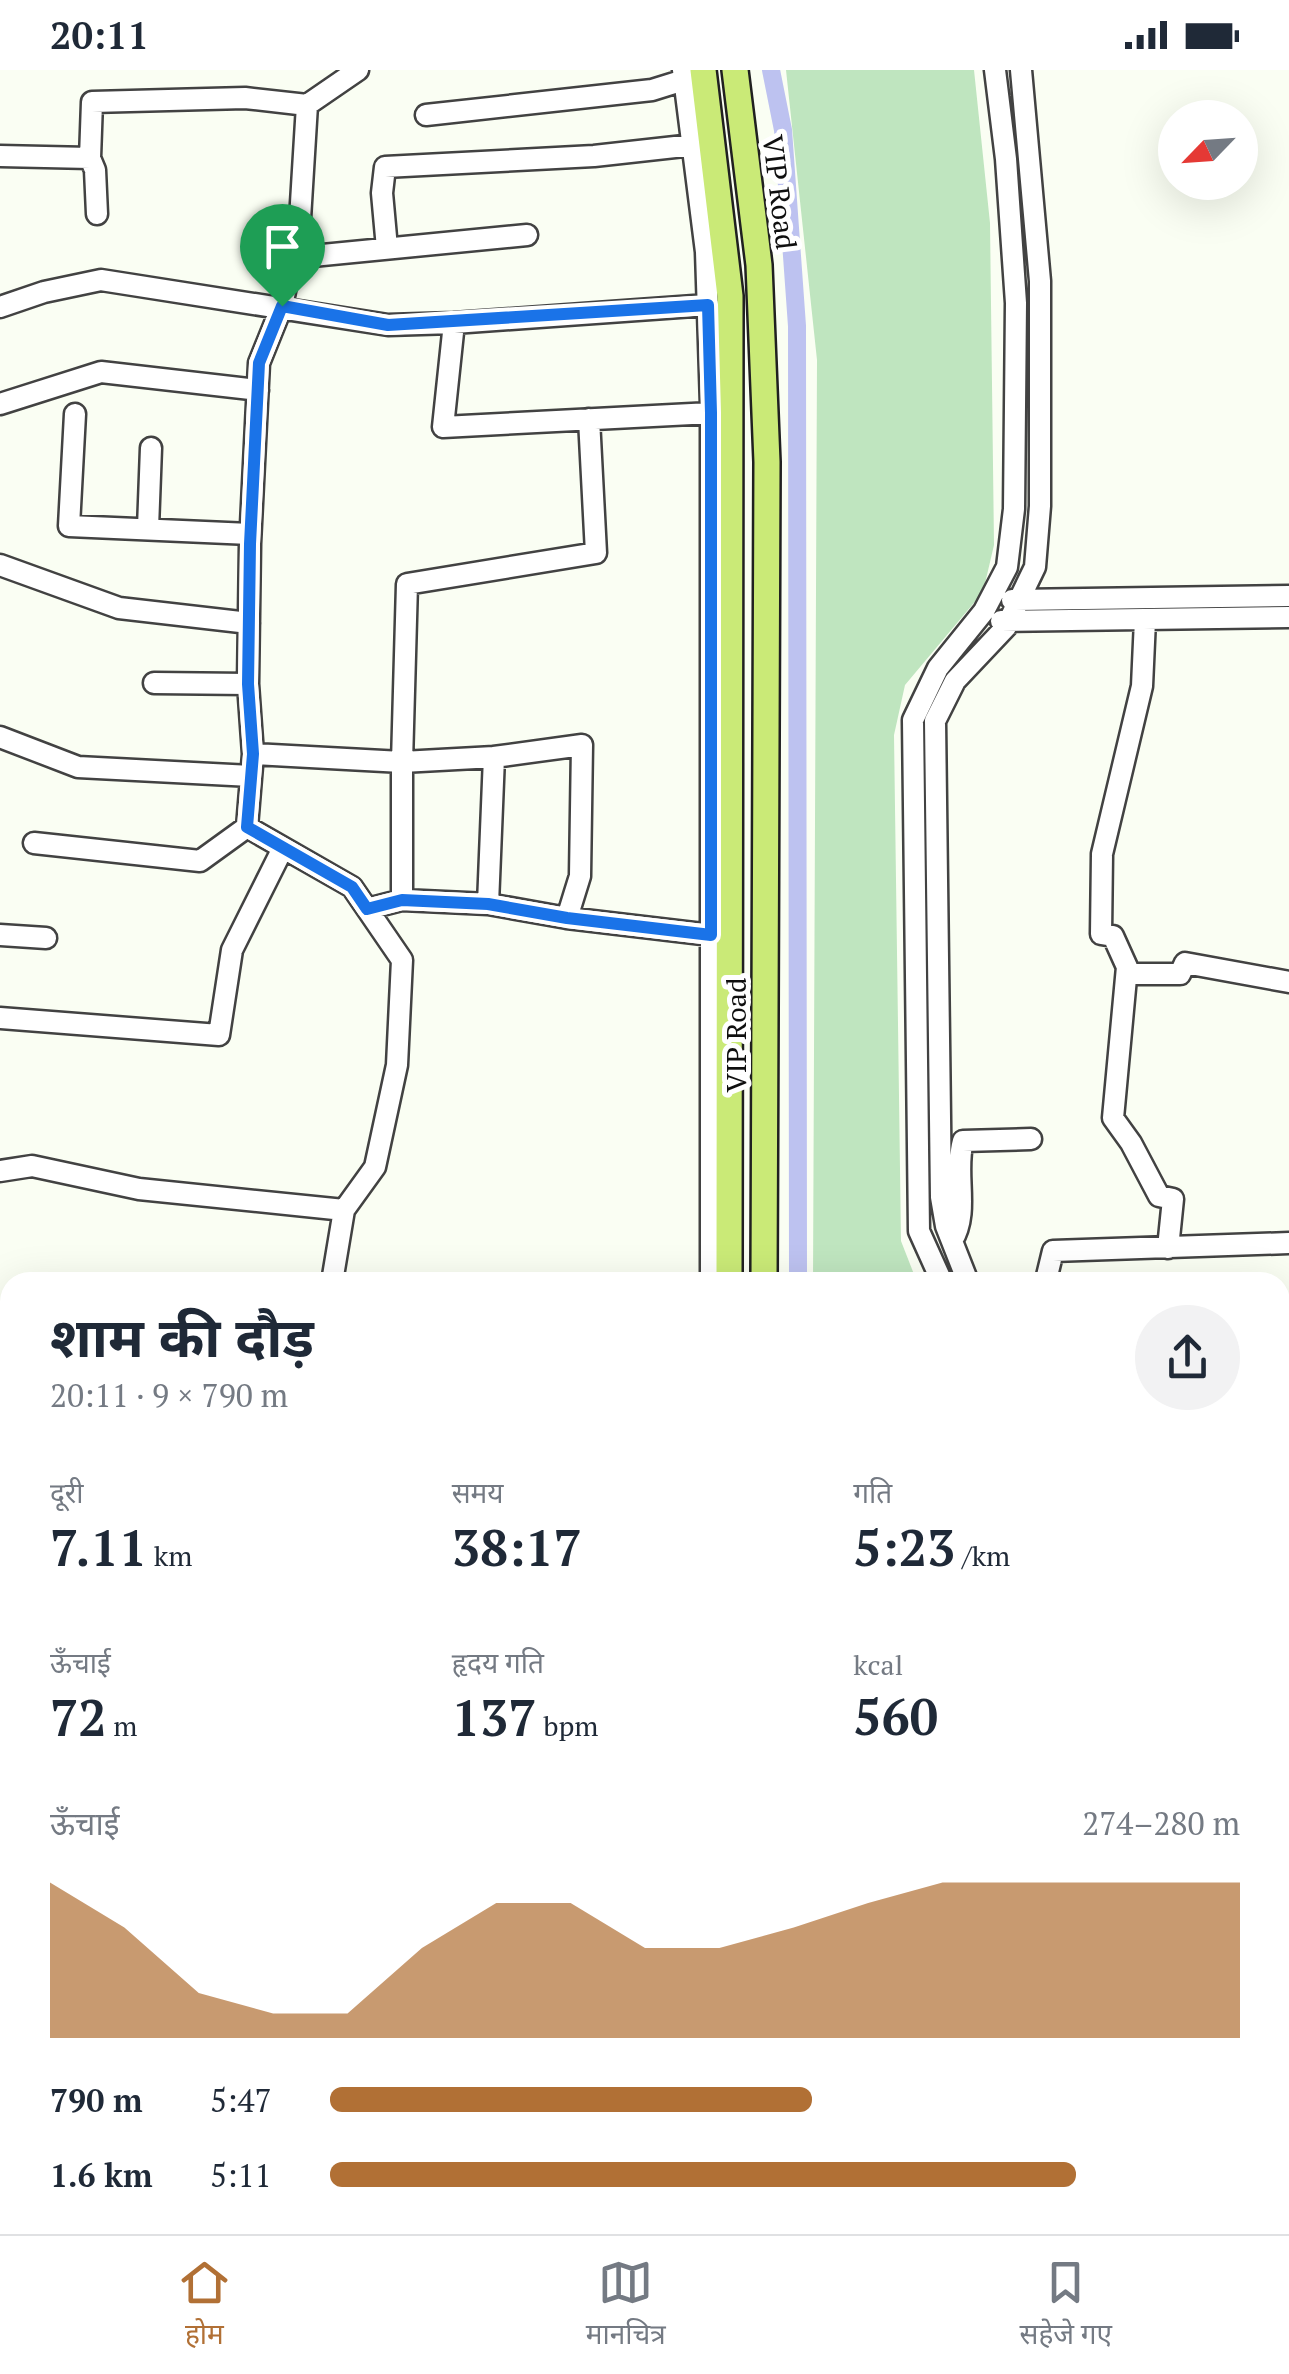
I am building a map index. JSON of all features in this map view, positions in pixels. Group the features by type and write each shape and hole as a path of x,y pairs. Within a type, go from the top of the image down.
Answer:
{"main road":[{"name":"VIP Road","path":"735,70 759,265 767,462 764,1272"},
{"name":"VIP Road","path":"690,73 730,296 720,1224 727,1272"}],"street":[{"path":"98,214 96,170 90,158 92,102 246,98 307,105 358,70"},
{"path":"937,1272 919,1231 913,720 938,668 990,600 1007,567 1014,509 1016,303 1006,160 994,70"},
{"path":"963,1272 941,1197 936,722 954,681 1010,621 1035,566 1040,468 1040,281 1021,70"},
{"path":"426,115 652,90 690,73"},
{"name":"VIP Road","path":"690,73 692,145 706,252 711,413 711,935 720,1224 713,1272"},
{"path":"34,842 200,861 247,827 253,754 248,684 250,534 259,363 282,306 300,218 307,105"},
{"path":"388,248 382,193 385,166 594,156 692,145"},
{"path":"0,156 90,158"},
{"path":"292,258 526,235"},
{"path":"0,307 44,292 102,280 388,325 708,305"},
{"path":"454,323 443,427 711,413"},
{"path":"0,404 101,372 258,390"},
{"path":"75,414 69,526 250,534"},
{"path":"402,900 408,584 596,553 589,420"},
{"path":"148,528 151,448"},
{"path":"0,565 119,608 249,623"},
{"path":"977,619 1145,620 1289,596"},
{"path":"990,600 1228,607 1289,617"},
{"path":"1145,620 1142,686 1102,854 1101,934 1113,936 1128,967 1112,1118 1131,1143 1158,1196 1173,1200 1168,1248"},
{"path":"154,683 248,684"},
{"path":"0,737 78,767 251,776"},
{"path":"253,754 402,762 494,757 582,745 580,876 567,918"},
{"path":"488,904 494,757"},
{"path":"247,827 352,887 402,960 396,1064 375,1167 344,1210 334,1272"},
{"path":"0,1018 219,1035 232,950 283,848"},
{"path":"367,909 402,900 488,904 711,935"},
{"path":"0,935 46,938"},
{"path":"1127,974 1180,974 1184,963 1289,982"},
{"path":"952,1241 960,1228 958,1160 963,1140 1031,1139"},
{"path":"0,1171 32,1166 139,1190 344,1210"},
{"path":"1048,1272 1053,1251 1289,1244"}],"green space":[{"path":"786,70 974,70 990,223 994,545 983,592 905,685 894,735 901,1241 913,1272 813,1272 817,360"}],"waterway":[{"path":"771,70 783,130 797,326 798,1272"}],"route":[{"path":"708,305 711,935 488,904 402,900 367,909 352,887 247,827 253,754 248,684 250,544 259,363 282,306 388,325 708,305"}]}
